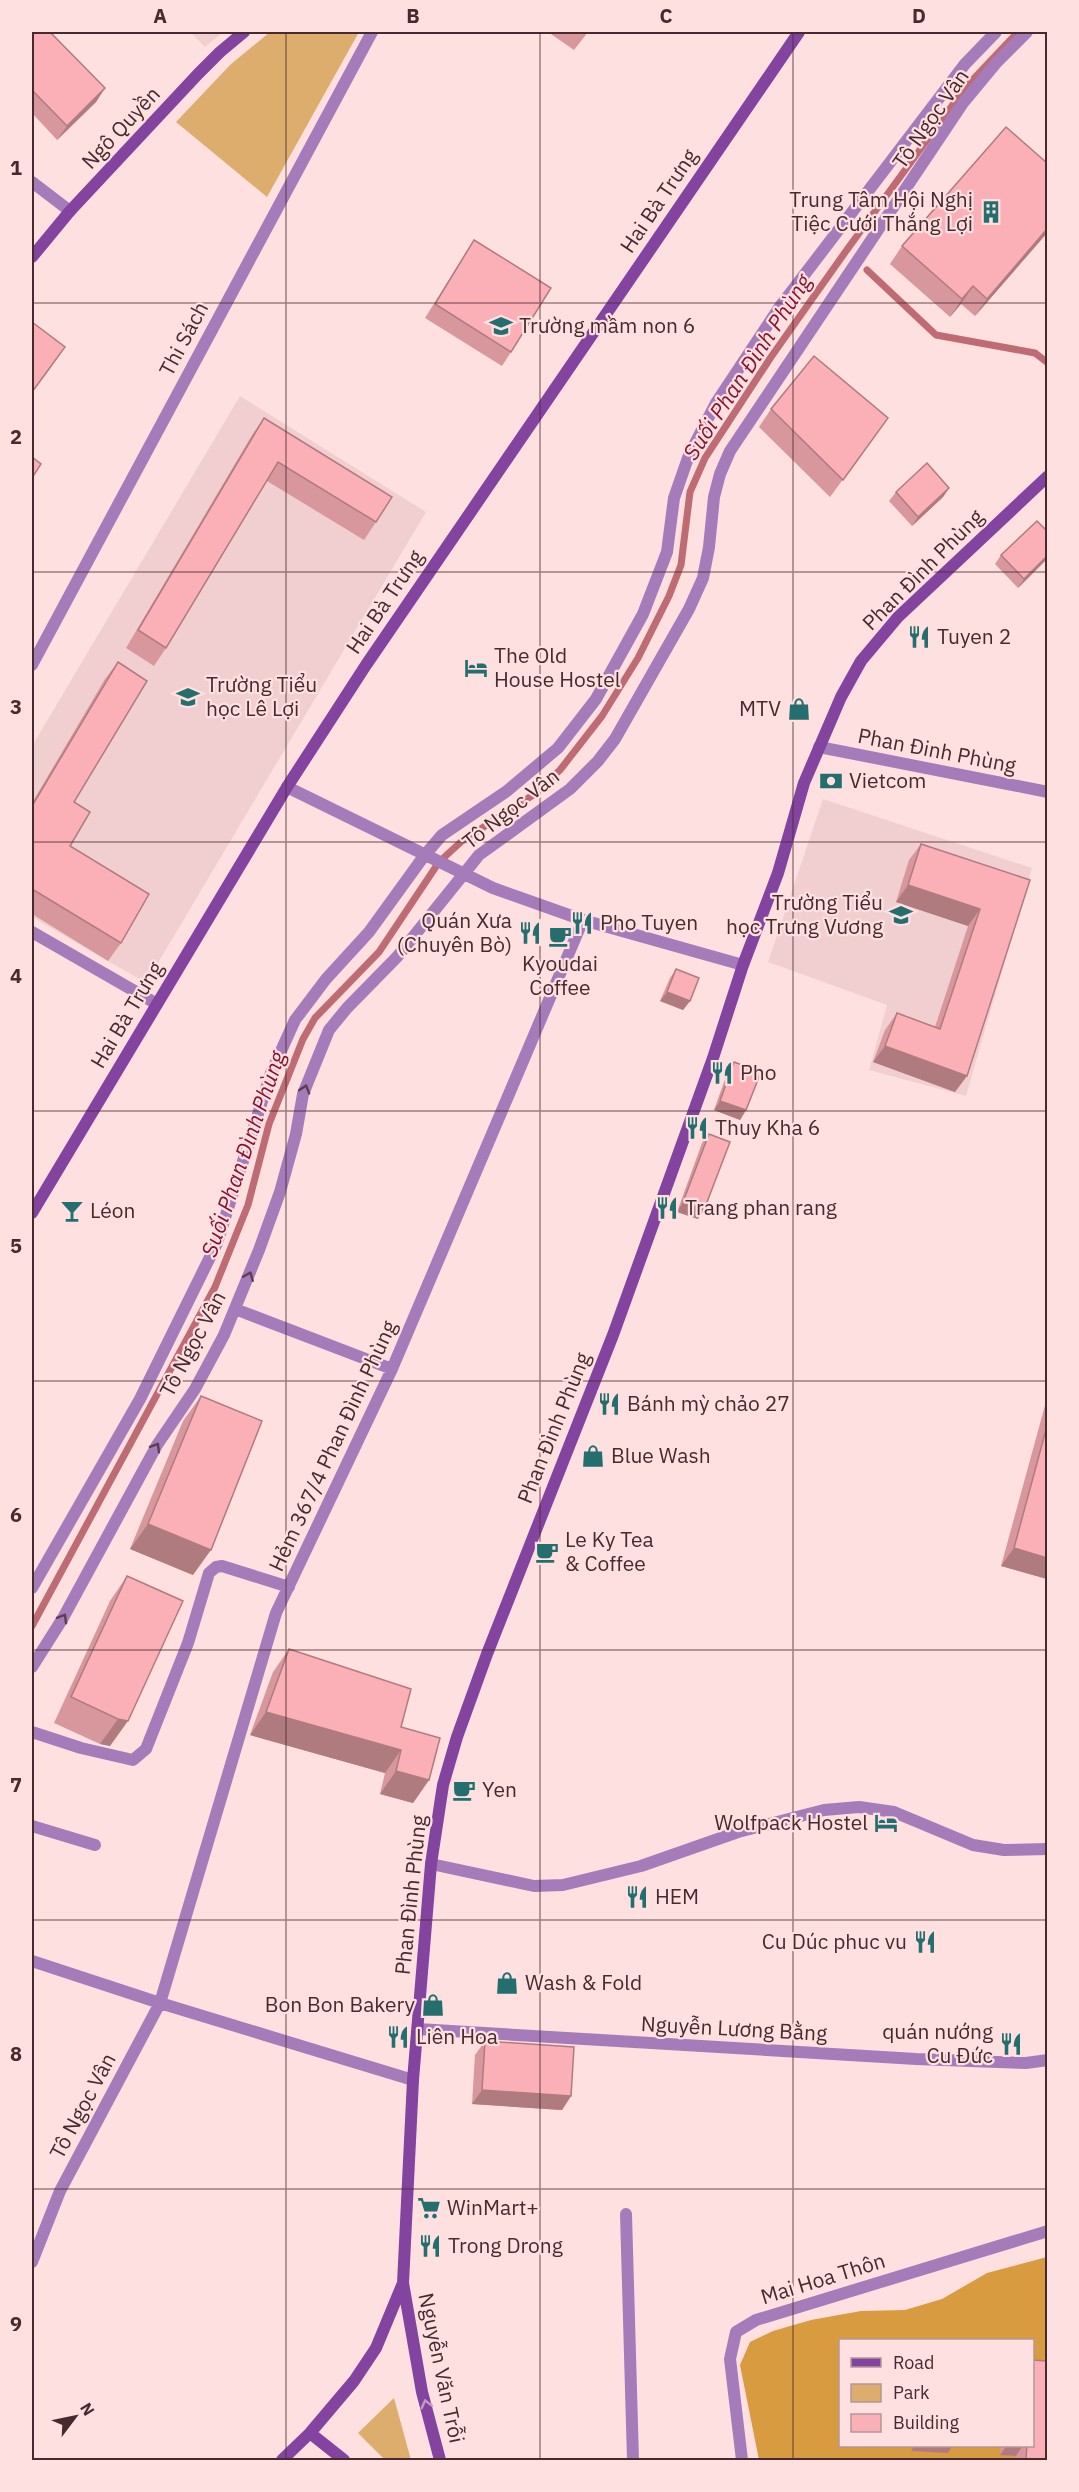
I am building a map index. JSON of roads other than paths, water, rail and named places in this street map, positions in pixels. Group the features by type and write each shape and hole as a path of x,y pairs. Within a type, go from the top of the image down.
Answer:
{"main road":[{"name":"Ngô Quyền","path":"32,257 70,211 220,52 244,32"},
{"name":"Hai Bà Trưng","path":"32,1213 287,787 372,655 799,32"},
{"name":"Phan Đình Phùng","path":"282,2460 310,2433 354,2381 376,2349 403,2283 413,2080 430,1864 443,1785 457,1737 532,1535 622,1309 713,1058 743,965 778,873 804,783 841,697 861,661 898,617 1047,476"},
{"name":"Nguyễn Văn Trỗi","path":"403,2283 422,2392 440,2460"},
{"path":"310,2433 344,2460"}],"street":[{"name":"Thi Sách","path":"32,665 372,32"},
{"name":"Tô Ngọc Vân","path":"32,1588 140,1399 217,1243 271,1072 295,1020 326,978 369,932 442,835 507,791 558,748 596,699 643,614 667,552 674,498 689,455 716,403 779,308 965,64 996,32"},
{"name":"Tô Ngọc Vân","path":"32,1667 63,1618 157,1445 195,1389 235,1309 280,1192 296,1134 303,1094 329,1030 347,1008 397,957 460,873 485,849 570,789 598,762 615,739 684,619 703,578 714,497 720,474 730,451 963,104 997,62 1028,32"},
{"path":"32,182 70,211"},
{"name":"Phan Đinh Phùng","path":"819,747 1047,792"},
{"path":"287,787 493,888 583,920 743,965"},
{"name":"Hẻm 367/4 Phan Đình Phùng","path":"160,2003 276,1613 392,1369 583,920"},
{"path":"32,932 157,1004"},
{"path":"235,1309 392,1369"},
{"path":"32,1732 81,1748 132,1760 146,1749 188,1643 209,1573 216,1567 222,1566 289,1587"},
{"path":"430,1864 534,1886 563,1885 641,1866 738,1832 824,1810 859,1807 894,1812 973,1845 1004,1850 1047,1849"},
{"path":"32,1826 95,1845"},
{"path":"32,1960 160,2003 413,2080"},
{"name":"Tô Ngọc Vân","path":"32,2262 60,2191 160,2003"},
{"name":"Nguyễn Lương Bằng","path":"418,2029 916,2059 1026,2063 1047,2060"},
{"path":"626,2214 633,2460"},
{"name":"Mai Hoa Thôn","path":"742,2460 730,2359 736,2332 756,2320 1047,2231"}],"waterway":[{"name":"Suối Phan Đình Phùng","path":"32,1626 215,1287 248,1205 269,1124 303,1039 315,1018 379,952 439,862 462,841 533,795 560,770 602,716 638,658 669,596 681,565 690,492 705,458 771,357 965,88 1018,32"},
{"path":"867,270 936,335 1035,353 1048,363"}],"place":[{"name":"Trung Tâm Hội Nghị Tiệc Cưới Thắng Lợi","path":"991,212"},
{"name":"Trường mầm non 6","path":"501,326"},
{"name":"Tuyen 2","path":"919,637"},
{"name":"The Old House Hostel","path":"476,668"},
{"name":"Trường Tiểu học Lê Lợi","path":"188,697"},
{"name":"MTV","path":"799,709"},
{"name":"Vietcom","path":"831,781"},
{"name":"Trường Tiểu học Trưng Vương","path":"901,915"},
{"name":"Pho Tuyen","path":"582,923"},
{"name":"Quán Xưa (Chuyên Bò)","path":"530,933"},
{"name":"Kyoudai Coffee","path":"560,936"},
{"name":"Pho","path":"722,1073"},
{"name":"Thuy Kha 6","path":"697,1128"},
{"name":"Trang phan rang","path":"667,1208"},
{"name":"Léon","path":"72,1211"},
{"name":"Bánh mỳ chảo 27","path":"609,1404"},
{"name":"Blue Wash","path":"593,1456"},
{"name":"Le Ky Tea & Coffee","path":"547,1552"},
{"name":"Yen","path":"464,1790"},
{"name":"Wolfpack Hostel","path":"886,1823"},
{"name":"HEM","path":"637,1897"},
{"name":"Cu Dúc phuc vu","path":"925,1942"},
{"name":"Wash & Fold","path":"507,1983"},
{"name":"Bon Bon Bakery","path":"433,2005"},
{"name":"Liên Hoa","path":"398,2037"},
{"name":"quán nướng Cu Đức","path":"1011,2044"},
{"name":"WinMart+","path":"429,2208"},
{"name":"Trong Drong","path":"430,2246"}]}
